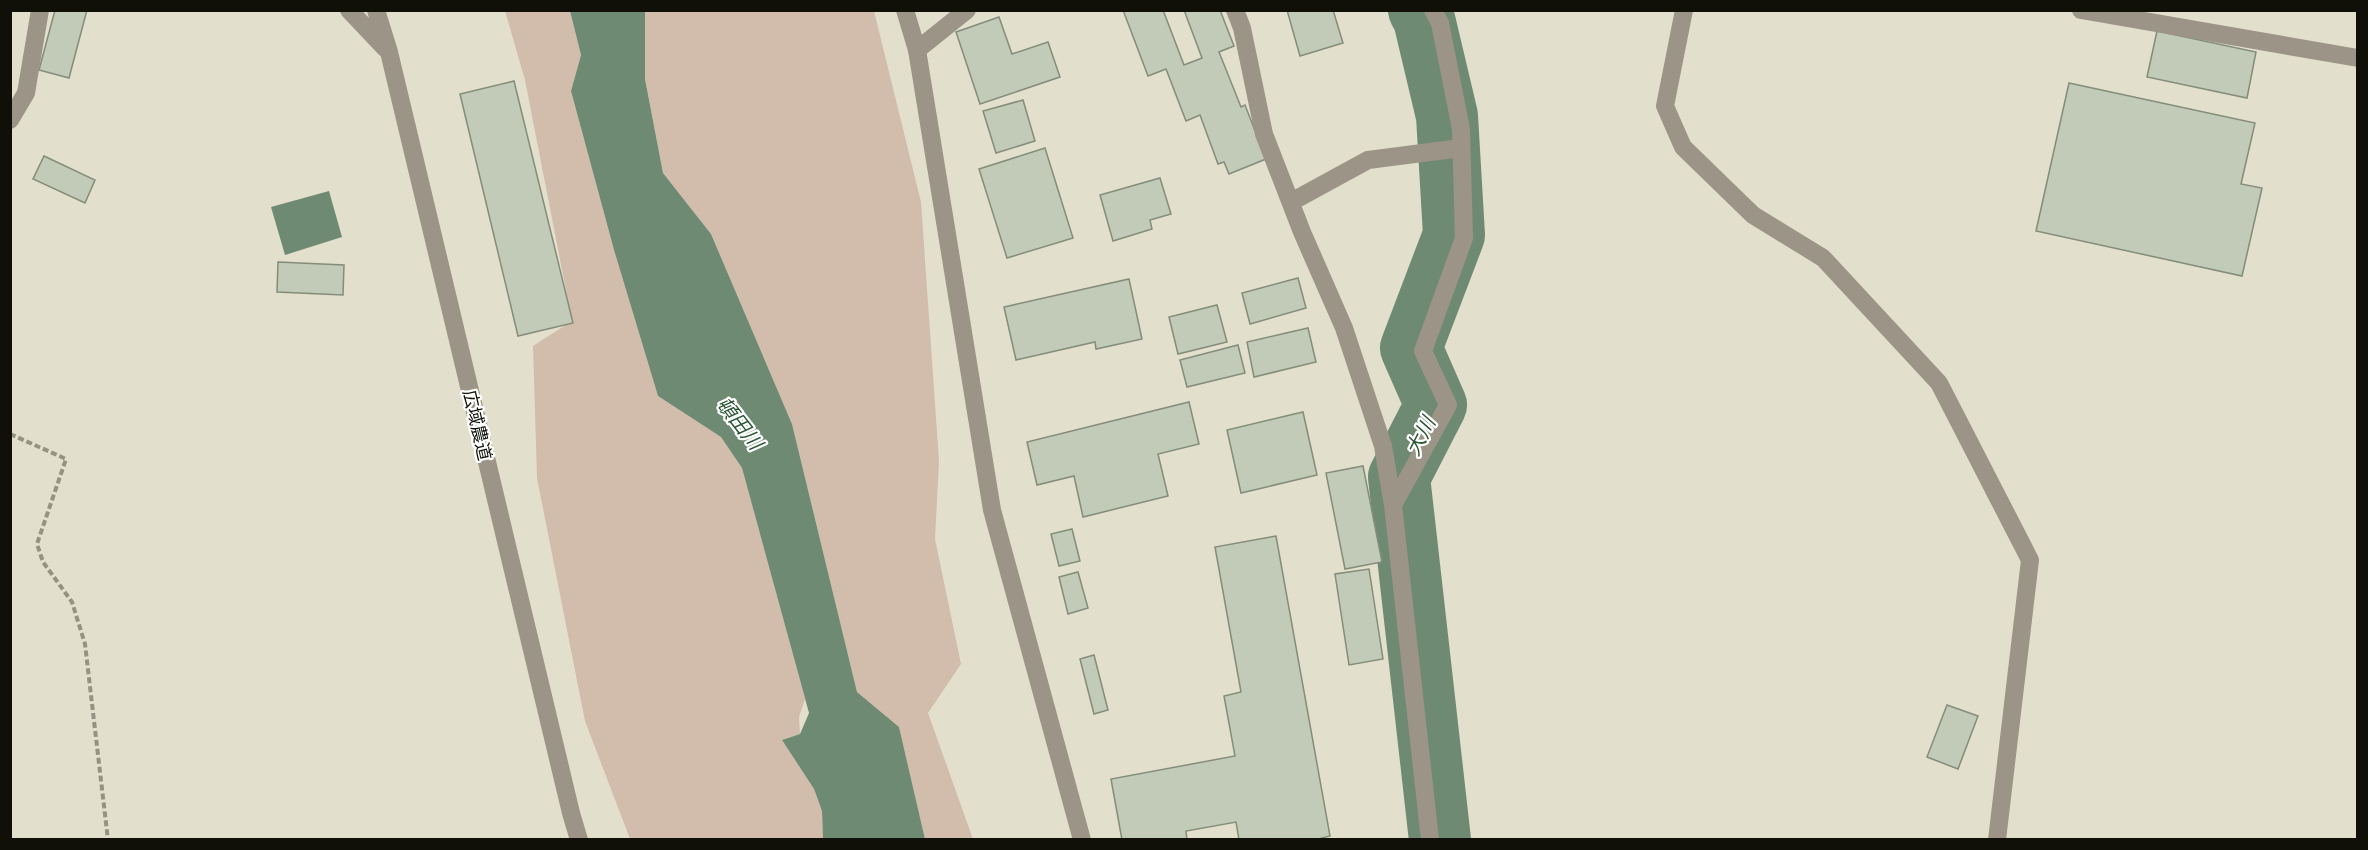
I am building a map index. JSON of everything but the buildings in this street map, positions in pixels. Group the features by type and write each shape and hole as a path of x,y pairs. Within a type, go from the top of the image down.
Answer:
{"street":[{"path":"10,120 26,93 40,10"},
{"path":"349,10 389,52"},
{"name":"広域農道","path":"376,10 389,52 579,840"},
{"path":"904,10 917,50 992,510 1082,840"},
{"path":"917,50 967,10"},
{"path":"1235,10 1242,28 1264,134 1344,328 1383,446 1393,505 1430,840"},
{"path":"1393,505 1448,405 1423,351 1464,238 1461,129 1440,22 1433,10"},
{"path":"1684,10 1665,106 1683,147 1753,215 1823,258 1939,383 2030,560 1997,840"},
{"path":"2081,10 2358,58"},
{"path":"1291,202 1368,160 1461,148"}],"path":[{"path":"10,434 66,459 37,544 43,562 72,602 86,644 108,840"}],"shaded area":[{"path":"505,11 570,11 581,55 571,91 614,250 658,396 721,437 742,468 805,699 799,717 800,734 782,740 814,789 822,811 823,839 630,839 585,721 537,478 533,346 572,321 525,80"},
{"path":"645,11 874,11 921,202 939,461 935,539 961,664 928,713 973,839 925,839 899,727 857,692 792,424 711,234 663,173 645,79"}],"water":[{"name":"頓田川","path":"570,11 645,11 645,79 663,173 711,234 792,424 857,692 899,727 925,839 823,839 822,811 814,789 782,740 800,734 809,713 742,468 721,437 658,396 614,250 571,91 581,55"},
{"path":"329,191 342,237 285,255 271,207"}],"waterway":[{"name":"大川","path":"1419,10 1424,19 1447,116 1454,235 1411,348 1436,405 1399,477 1440,840"}]}
